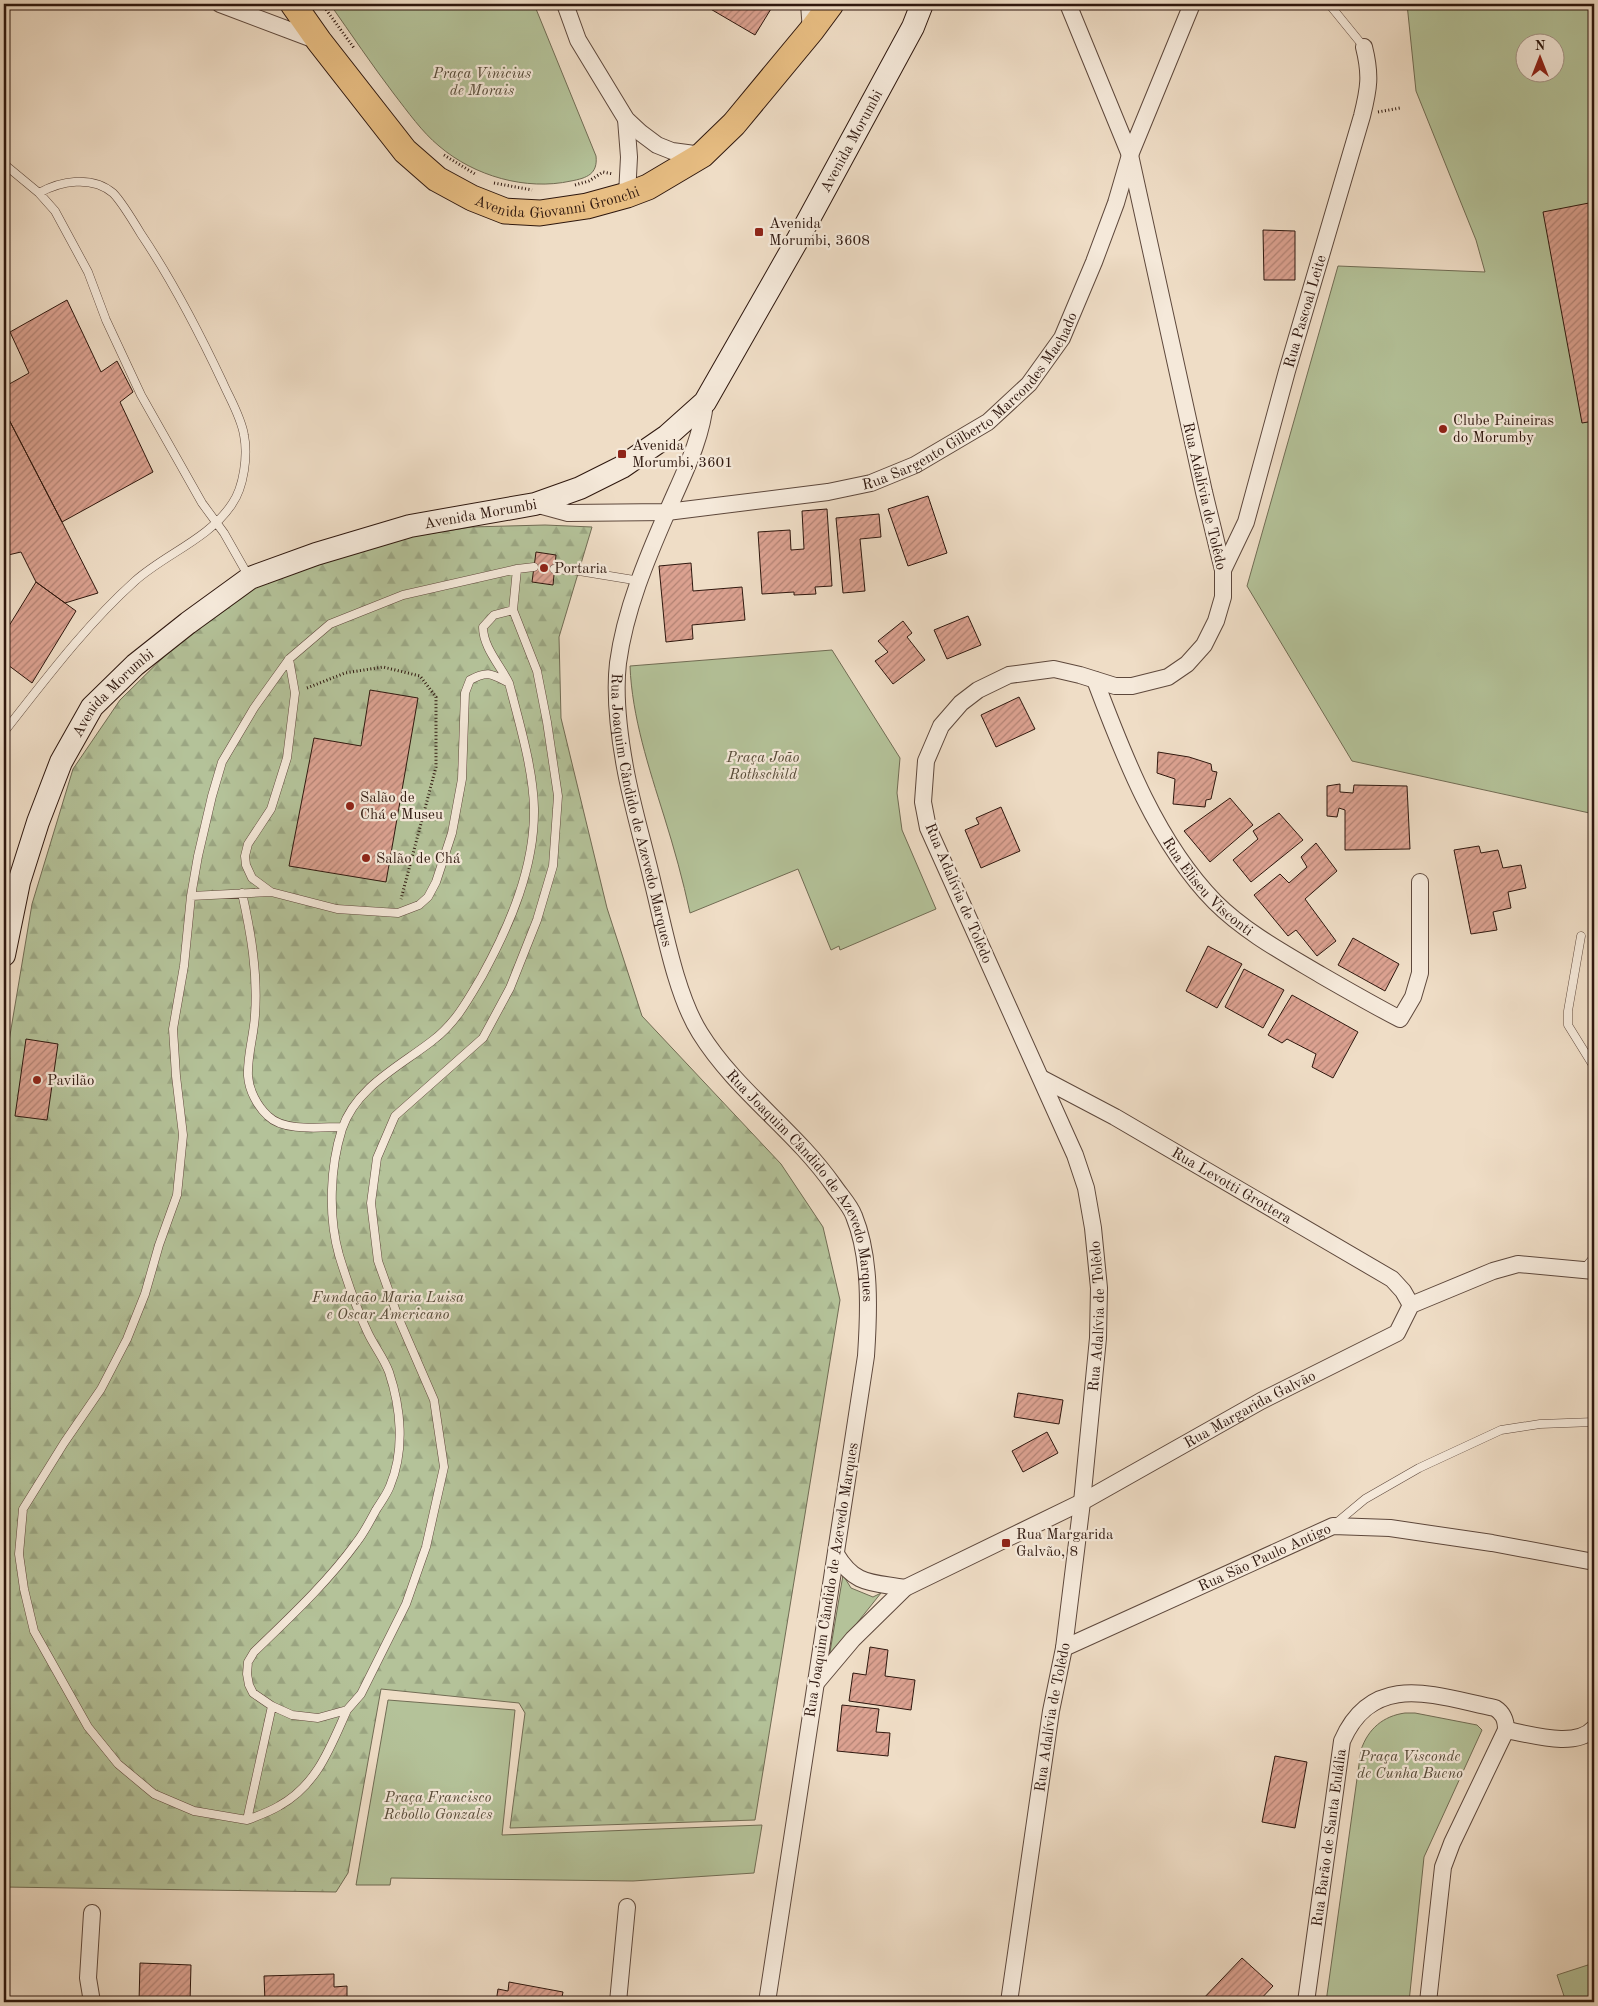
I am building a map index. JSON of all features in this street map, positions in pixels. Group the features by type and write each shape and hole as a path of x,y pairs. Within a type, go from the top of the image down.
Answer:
{"main road":[{"name":"Avenida Giovanni Gronchi","path":"292,4 405,151 437,179 472,198 505,211 540,213 587,206 627,186 648,187 702,155 734,124 811,31 830,4"},
{"name":"Avenida Morumbi","path":"5,946 19,882 38,822 61,762 92,707 143,659 188,623 250,578 316,554 410,526 535,504 580,488 622,467 667,436 705,402 798,239 913,27 923,4"}],"street":[{"path":"220,4 319,41"},
{"path":"564,4 578,40 626,119 657,145 672,151 702,155"},
{"path":"809,4 811,31"},
{"name":"Rua Adalívia de Tolêdo","path":"1009,2002 1051,1711 1064,1648 1082,1502 1098,1338 1099,1288 1094,1236 1086,1188 1075,1155 928,828 923,802 926,761 941,726 961,703 978,690 1008,675 1029,671 1054,670 1080,674 1115,686 1132,686 1168,677 1187,664 1204,645 1216,622 1223,597 1223,570 1130,155 1068,4"},
{"name":"Rua Sargento Gilberto Marcondes Machado","path":"535,504 568,513 667,512 828,492 871,483 915,465 988,422 1029,384 1062,338 1116,203 1130,155 1192,4"},
{"name":"Rua Pascoal Leite","path":"1223,570 1246,522 1287,371 1362,116 1368,91 1369,68 1364,48"},
{"path":"626,119 629,157 627,186"},
{"name":"Rua Joaquim Cândido de Azevedo Marques","path":"705,402 704,416 697,439 640,581 622,641 618,665 617,708 625,768 670,951 685,1002 699,1032 720,1062 822,1169 854,1215 863,1249 869,1305 866,1356 767,2002"},
{"name":"Rua Eliseu Visconti","path":"1095,680 1121,750 1160,826 1194,878 1216,903 1251,932 1291,958 1362,1000 1400,1018 1413,997 1420,972 1420,882"},
{"name":"Rua Levotti Grottera","path":"1041,1078 1115,1117 1392,1279 1403,1291 1411,1305"},
{"path":"1411,1305 1494,1271 1518,1264 1589,1271"},
{"name":"Rua Margarida Galvão","path":"815,1683 853,1638 905,1588 1082,1502 1261,1401 1397,1333 1411,1305"},
{"name":"Rua São Paulo Antigo","path":"1064,1648 1334,1526 1390,1528 1492,1543 1594,1562"},
{"path":"836,1554 845,1569 858,1578 872,1583 905,1588"},
{"name":"Rua Barão de Santa Eulália","path":"1306,2002 1342,1741 1357,1716 1384,1698 1415,1692 1494,1708 1502,1713 1506,1730"},
{"path":"1428,2002 1443,1867 1452,1842 1506,1730 1567,1740 1590,1733 1594,1728"},
{"path":"618,2002 627,1906"},
{"path":"92,1913 88,1978 92,2002"}],"lane":[{"path":"1329,4 1364,48"},
{"path":"4,164 39,193 55,211 88,272 106,320 141,395 202,503 217,522 250,578"},
{"path":"4,732 90,626 107,608 154,565 217,522 233,503 245,466 244,435 240,421 211,358 142,234 113,194 97,184 73,181 53,184 39,193"},
{"path":"517,569 513,610 538,671 558,796 553,866 538,920 510,988 483,1038 395,1116 377,1158 371,1203 378,1262 398,1317 434,1400 444,1467 426,1547 406,1604 361,1694 347,1710 320,1768 300,1791 279,1806 247,1820 194,1811 154,1794 118,1764 88,1727 34,1632 24,1589 19,1554 23,1509 64,1443 101,1389 128,1339 145,1294 159,1245 177,1195 183,1135 173,1029 184,966 191,896 212,796 222,762 254,708 289,660 330,624 403,595 517,569 534,567"},
{"path":"554,569 640,581"},
{"path":"347,1710 318,1718 292,1715 272,1706 253,1693 247,1674 248,1662 254,1652 308,1599 357,1543 390,1487 398,1462 400,1423 388,1370 368,1332 338,1252 331,1208 334,1171 342,1127 359,1098 386,1074 434,1040 462,1012 495,952 520,892 532,842 534,806 528,766 509,683 489,647 482,627 494,615 513,610"},
{"path":"271,892 252,878 246,865 245,856 248,844 272,809 287,758 295,693 289,660"},
{"path":"191,896 271,892 337,910 398,913 419,905 428,897 436,882 452,833 462,779 465,693 470,680 481,673 493,674 509,683"},
{"path":"242,893 254,958 256,1014 248,1076 252,1096 269,1117 291,1127 342,1127"},
{"path":"1581,936 1568,1011 1568,1025 1594,1067"},
{"path":"1589,1271 1594,1257"},
{"path":"1334,1526 1373,1494 1419,1468 1501,1430 1540,1424 1594,1422"},
{"path":"247,1820 272,1706"}],"path":[{"path":"322,4 355,49"},
{"path":"441,154 482,177"},
{"path":"570,186 588,181 603,172 627,186"},
{"path":"490,182 535,190"},
{"path":"295,693 345,673 383,667 420,676 436,697 436,767 398,913"}],"green space":[{"name":"Praça Vinicius de Morais","path":"330,4 534,4 596,156 593,171 586,177 571,181 554,184 536,184 519,182 484,173 453,157 439,146 415,121"},
{"name":"Clube Paineiras do Morumby","path":"1407,4 1594,4 1594,814 1352,761 1247,586 1338,266 1485,272 1476,240 1416,91"},
{"name":"Fundação Maria Luisa e Oscar Americano","path":"545,525 592,527 559,637 561,718 607,908 642,1016 781,1164 823,1227 840,1300 755,1820 510,1828 525,1713 519,1703 381,1689 348,1873 336,1892 4,1887 4,1071 32,904 73,769 120,700 203,618 287,567 385,541 471,527"},
{"name":"Praça João Rothschild","path":"832,650 900,758 897,793 902,830 936,909 840,950 839,946 831,950 798,869 690,913 675,852 642,742 631,685 630,666"},
{"path":"843,1575 851,1588 873,1597 881,1593 829,1658"},
{"name":"Praça Francisco Rebollo Gonzales","path":"388,1700 515,1710 502,1835 762,1825 754,1873 633,1881 391,1878 390,1885 356,1885"},
{"name":"Praça Visconde de Cunha Bueno","path":"1405,1713 1415,1713 1477,1725 1482,1730 1424,1857 1409,2002 1326,2002 1361,1750 1368,1736 1377,1725 1390,1717"},
{"path":"1594,1963 1594,2002 1566,2002 1557,1975"}],"building":[{"path":"702,4 774,4 755,35"},
{"path":"1594,202 1594,421 1582,423 1543,212"},
{"path":"1263,230 1295,231 1295,280 1264,280"},
{"path":"67,300 101,372 117,361 133,392 120,402 153,472 62,522 4,410 4,387 29,373 10,332"},
{"path":"4,410 98,593 65,603 36,582 21,552 8,555 4,545"},
{"path":"928,496 947,553 908,566 888,509"},
{"path":"827,509 832,586 815,587 816,594 794,595 794,592 762,594 758,532 790,530 791,550 804,549 802,511"},
{"path":"879,514 881,537 860,539 865,591 843,593 836,518"},
{"name":"Portaria","path":"536,552 556,555 553,585 532,582"},
{"path":"691,563 693,591 742,587 745,620 692,625 693,639 666,642 659,566"},
{"path":"36,582 76,611 32,683 4,662 4,634"},
{"path":"968,616 981,645 947,659 934,630"},
{"path":"903,621 912,633 907,637 925,660 893,684 875,661 888,652 878,641"},
{"name":"Salão de Chá e Museu","path":"370,690 418,698 386,882 289,866 314,738 361,746"},
{"path":"1019,697 1035,729 996,747 981,715"},
{"path":"1158,752 1189,757 1211,764 1212,771 1217,772 1211,799 1206,800 1205,807 1173,804 1175,779 1157,773"},
{"path":"1340,784 1340,792 1353,793 1354,785 1407,786 1410,849 1345,850 1345,810 1339,808 1337,817 1327,816 1327,786"},
{"path":"1230,798 1253,825 1210,862 1184,831"},
{"path":"1001,807 1020,851 981,868 965,830 979,824 976,818"},
{"path":"1279,813 1303,840 1251,882 1233,860 1258,839 1253,831"},
{"path":"1316,843 1337,871 1305,899 1336,941 1317,956 1296,930 1288,936 1254,895 1280,874 1289,883 1307,867 1301,857"},
{"path":"1479,846 1481,853 1498,850 1503,868 1521,865 1526,888 1508,892 1511,908 1493,912 1497,930 1471,934 1454,850"},
{"path":"1353,938 1399,964 1385,991 1338,965"},
{"path":"1208,946 1242,964 1217,1008 1186,991"},
{"path":"1244,969 1284,990 1263,1028 1225,1007"},
{"path":"1292,995 1358,1032 1333,1078 1312,1067 1316,1054 1287,1039 1282,1043 1268,1035"},
{"name":"Pavilão","path":"26,1039 58,1044 47,1120 15,1116"},
{"path":"1018,1393 1063,1400 1059,1424 1014,1417"},
{"path":"1047,1432 1058,1453 1023,1472 1012,1451"},
{"path":"870,1647 888,1650 885,1676 915,1680 911,1710 849,1701 853,1673 866,1675"},
{"path":"842,1705 879,1709 876,1732 890,1733 888,1756 837,1751"},
{"path":"1275,1756 1307,1762 1295,1828 1262,1822"},
{"path":"1242,1958 1273,1986 1258,2002 1200,2002"},
{"path":"140,1963 191,1965 190,2002 139,2002"},
{"path":"334,1974 334,1987 347,1986 347,2002 265,2002 264,1976"},
{"path":"509,1982 563,1992 561,2002 496,2002 498,1989 508,1991"}],"place":[{"name":"Avenida Morumbi, 3608","path":"759,232"},
{"name":"Clube Paineiras do Morumby","path":"1443,429"},
{"name":"Avenida Morumbi, 3601","path":"622,454"},
{"name":"Portaria","path":"544,568"},
{"name":"Salão de Chá e Museu","path":"350,806"},
{"name":"Salão de Chá","path":"366,858"},
{"name":"Pavilão","path":"37,1080"},
{"name":"Rua Margarida Galvão, 8","path":"1006,1543"}]}
